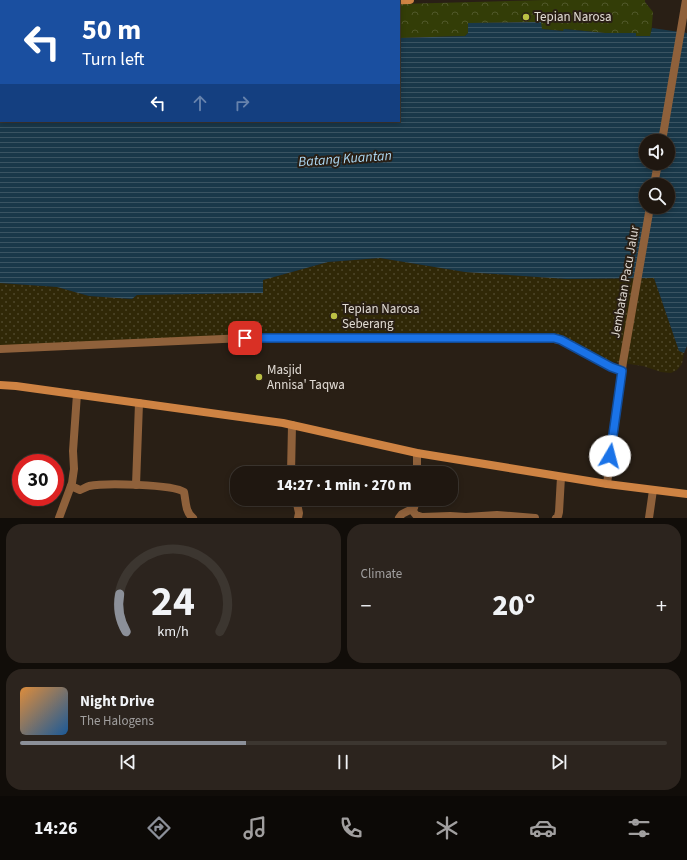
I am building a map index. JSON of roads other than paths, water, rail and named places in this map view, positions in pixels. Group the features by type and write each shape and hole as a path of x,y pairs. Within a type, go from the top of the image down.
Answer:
{"street":[{"path":"400,0 410,0"},
{"path":"663,134 686,1"},
{"name":"Jembatan Pacu Jalur","path":"606,484 623,362 649,214"},
{"path":"0,349 245,338 554,338 561,340 611,367 622,371"},
{"path":"0,385 77,394 292,425 417,453 606,484 687,494"},
{"path":"59,518 71,486 74,470 73,451 77,394"},
{"path":"136,485 139,403"},
{"path":"291,466 292,425"},
{"path":"417,453 417,466"},
{"path":"556,518 559,512 561,477"},
{"path":"71,486 80,490 89,486 103,485 136,485 178,488 184,492 189,514 193,518"},
{"path":"648,518 652,490"},
{"path":"298,506 299,513 298,518"},
{"path":"399,518 402,514 412,510 414,506"},
{"path":"412,510 416,515 422,517 497,515 535,518"}],"water":[{"name":"Batang Kuantan","path":"541,22 542,29 563,31 564,29 605,33 636,33 636,36 650,36 652,28 687,33 687,346 684,353 679,351 654,278 567,279 465,272 380,258 328,262 263,280 263,293 137,295 132,299 89,296 57,287 0,283 0,122 400,122 400,38 465,36 468,33 468,23"}],"place":[{"name":"Tepian Narosa","path":"526,17"},
{"name":"Tepian Narosa Seberang","path":"334,316"},
{"name":"Masjid Annisa' Taqwa","path":"259,377"}]}
